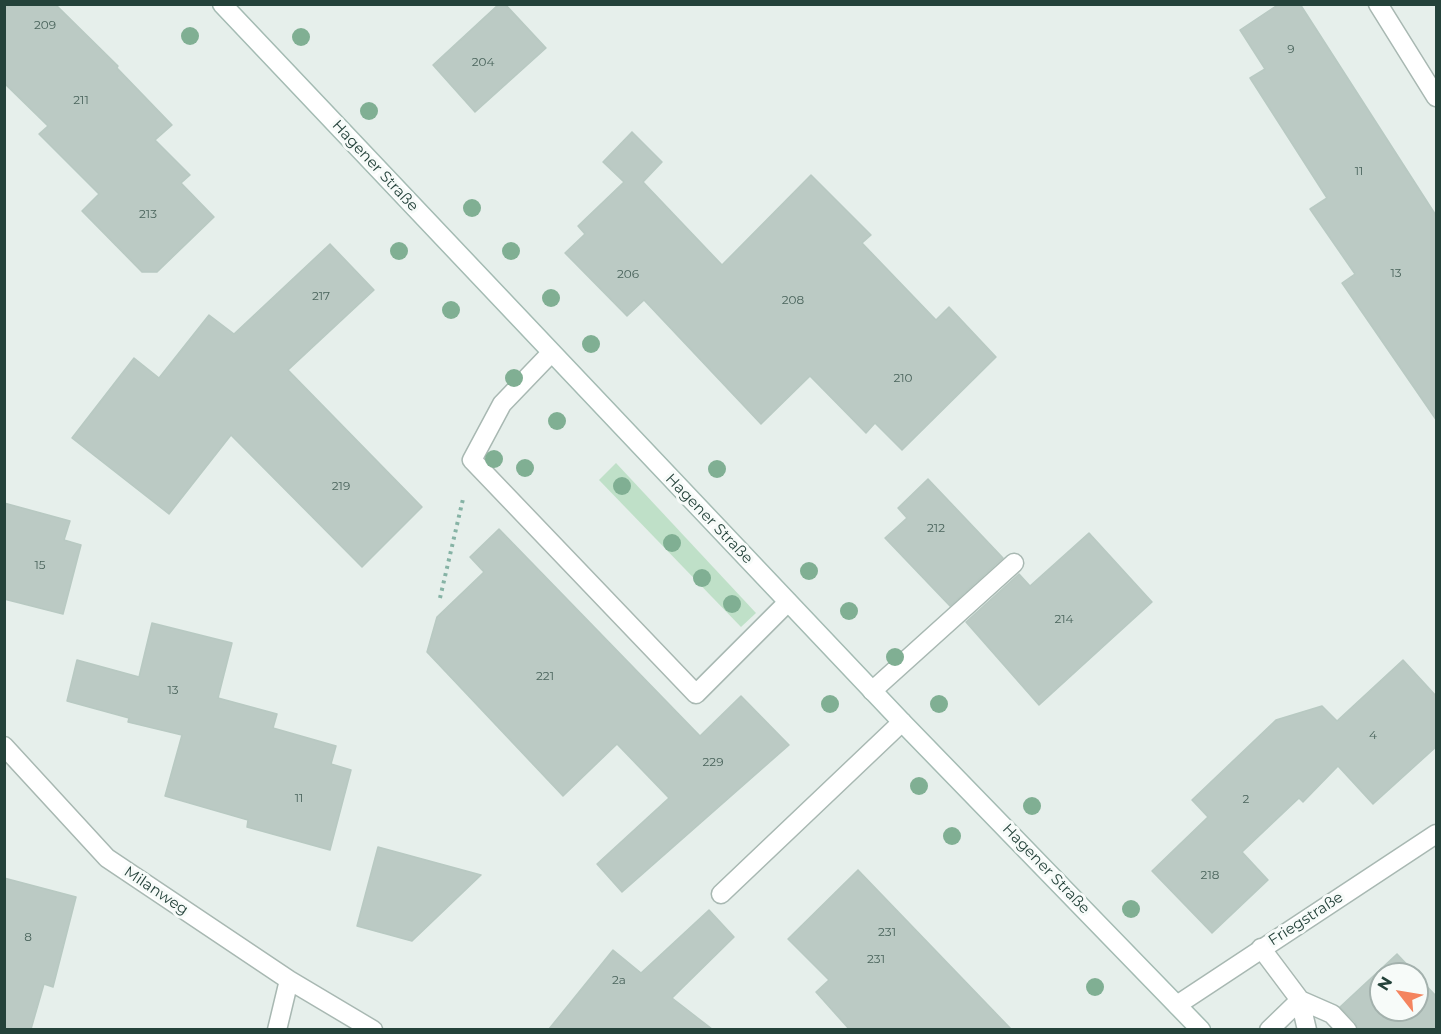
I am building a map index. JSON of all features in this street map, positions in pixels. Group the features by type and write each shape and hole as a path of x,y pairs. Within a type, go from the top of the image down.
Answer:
{"main road":[{"name":"Hagener Straße","path":"222,4 872,691 1201,1029"},
{"path":"1378,4 1437,97"},
{"path":"551,353 502,404 471,460 696,694 789,602"},
{"path":"872,691 1014,563"},
{"path":"721,894 902,722"},
{"name":"Milanweg","path":"4,746 107,858 289,980 373,1029"},
{"name":"Friegstraße","path":"1177,1005 1437,834"},
{"path":"1261,948 1300,1000 1307,1029"},
{"path":"277,1029 289,980"},
{"path":"1269,1029 1300,1000"},
{"path":"1300,1000 1332,1014 1347,1029"}],"path":[{"path":"440,598 471,460"}],"green space":[{"path":"616,463 756,613 741,627 599,480"}],"building":[{"path":"4,4 55,4 118,66 117,68 172,125 155,140 190,175 181,183 214,217 157,272 142,272 82,211 99,194 39,134 48,126 4,83"},
{"path":"499,4 505,4 546,48 475,112 433,65"},
{"path":"1279,4 1300,4 1437,217 1437,421 1342,283 1355,274 1310,209 1327,198 1250,78 1265,69 1240,30"},
{"path":"632,132 662,162 643,182 722,265 811,175 871,235 862,243 936,320 949,307 996,357 902,450 875,423 866,433 810,376 761,424 644,300 627,316 565,253 585,234 578,226 624,182 603,162"},
{"path":"330,244 374,290 288,370 422,507 362,567 231,435 169,514 72,438 134,358 159,378 209,315 234,334"},
{"path":"928,479 1003,558 950,606 885,538 907,518 898,508"},
{"path":"4,503 70,521 64,540 81,545 63,614 4,599"},
{"path":"499,529 700,736 741,696 789,745 622,892 597,864 669,798 617,744 563,796 427,652 437,617 484,572 470,557"},
{"path":"1089,533 1152,602 1039,705 966,622 1019,574 1030,586"},
{"path":"152,623 232,643 218,698 277,714 273,728 336,746 331,764 351,770 330,850 247,827 248,820 165,796 182,735 128,722 129,718 67,701 77,660 139,677"},
{"path":"1403,660 1437,697 1437,746 1373,804 1338,766 1303,802 1299,798 1242,852 1268,880 1212,933 1152,871 1208,817 1192,800 1276,720 1322,706 1337,721"},
{"path":"378,847 481,875 412,941 357,926"},
{"path":"858,870 1011,1029 849,1029 816,992 829,980 788,939"},
{"path":"4,878 76,897 53,987 44,984 31,1029 4,1029"},
{"path":"709,910 734,937 672,998 712,1029 549,1029 613,950 641,973"},
{"path":"1397,954 1405,962 1388,962"},
{"path":"1369,980 1369,1022 1429,1022 1429,989 1437,997 1437,1029 1358,1029 1355,1022 1340,1007"}]}
